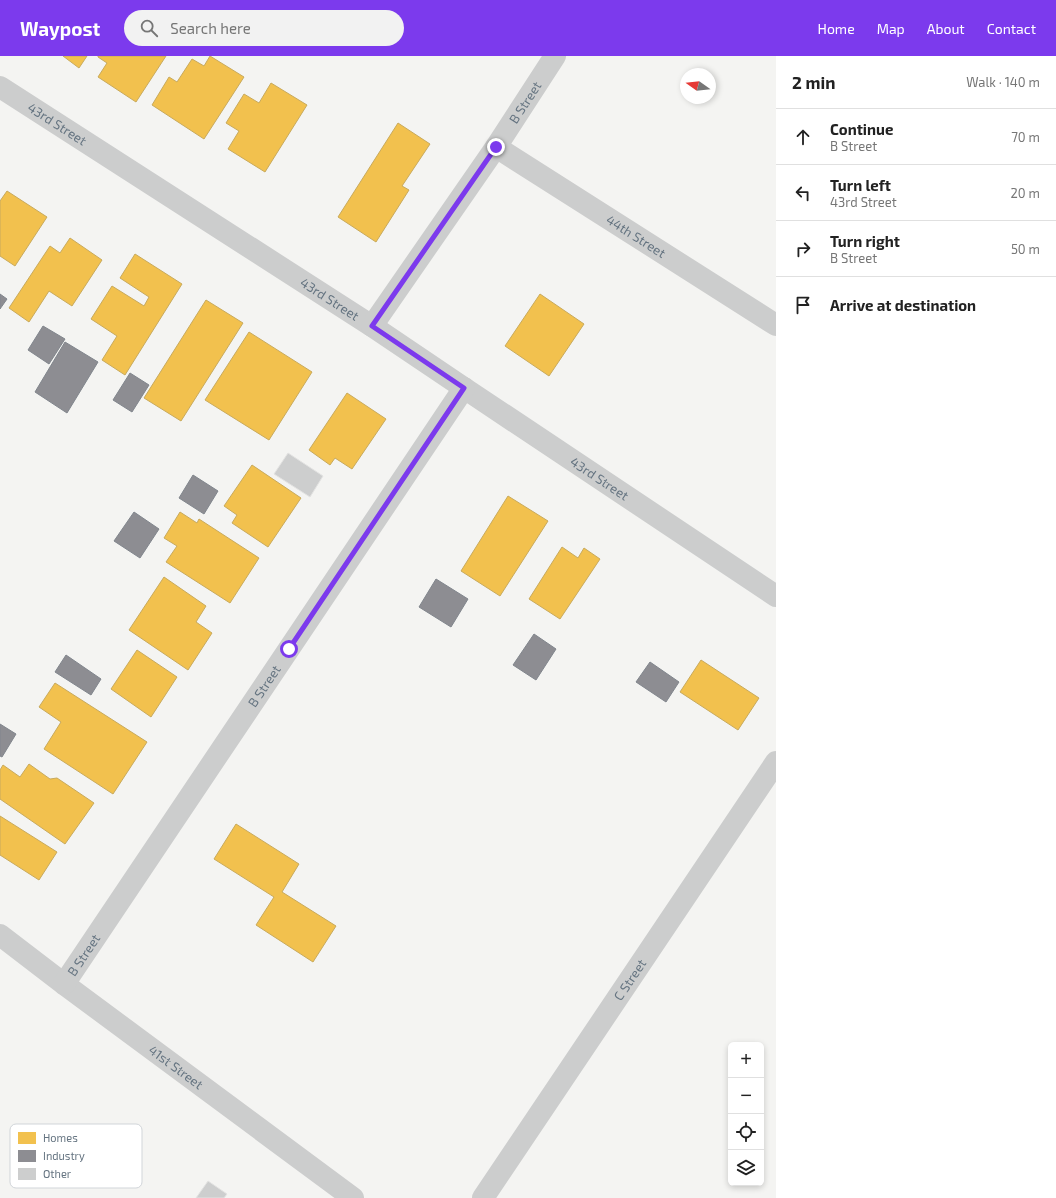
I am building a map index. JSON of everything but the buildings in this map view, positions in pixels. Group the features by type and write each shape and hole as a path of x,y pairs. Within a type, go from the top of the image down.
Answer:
{"street":[{"name":"B Street","path":"372,326 496,147 555,56"},
{"name":"43rd Street","path":"0,87 372,326 776,596"},
{"name":"44th Street","path":"496,147 776,325"},
{"name":"B Street","path":"64,984 464,388"},
{"name":"C Street","path":"483,1198 776,762"},
{"name":"41st Street","path":"0,935 353,1198"}],"route":[{"path":"289,649 464,388 372,326 496,147"}]}
